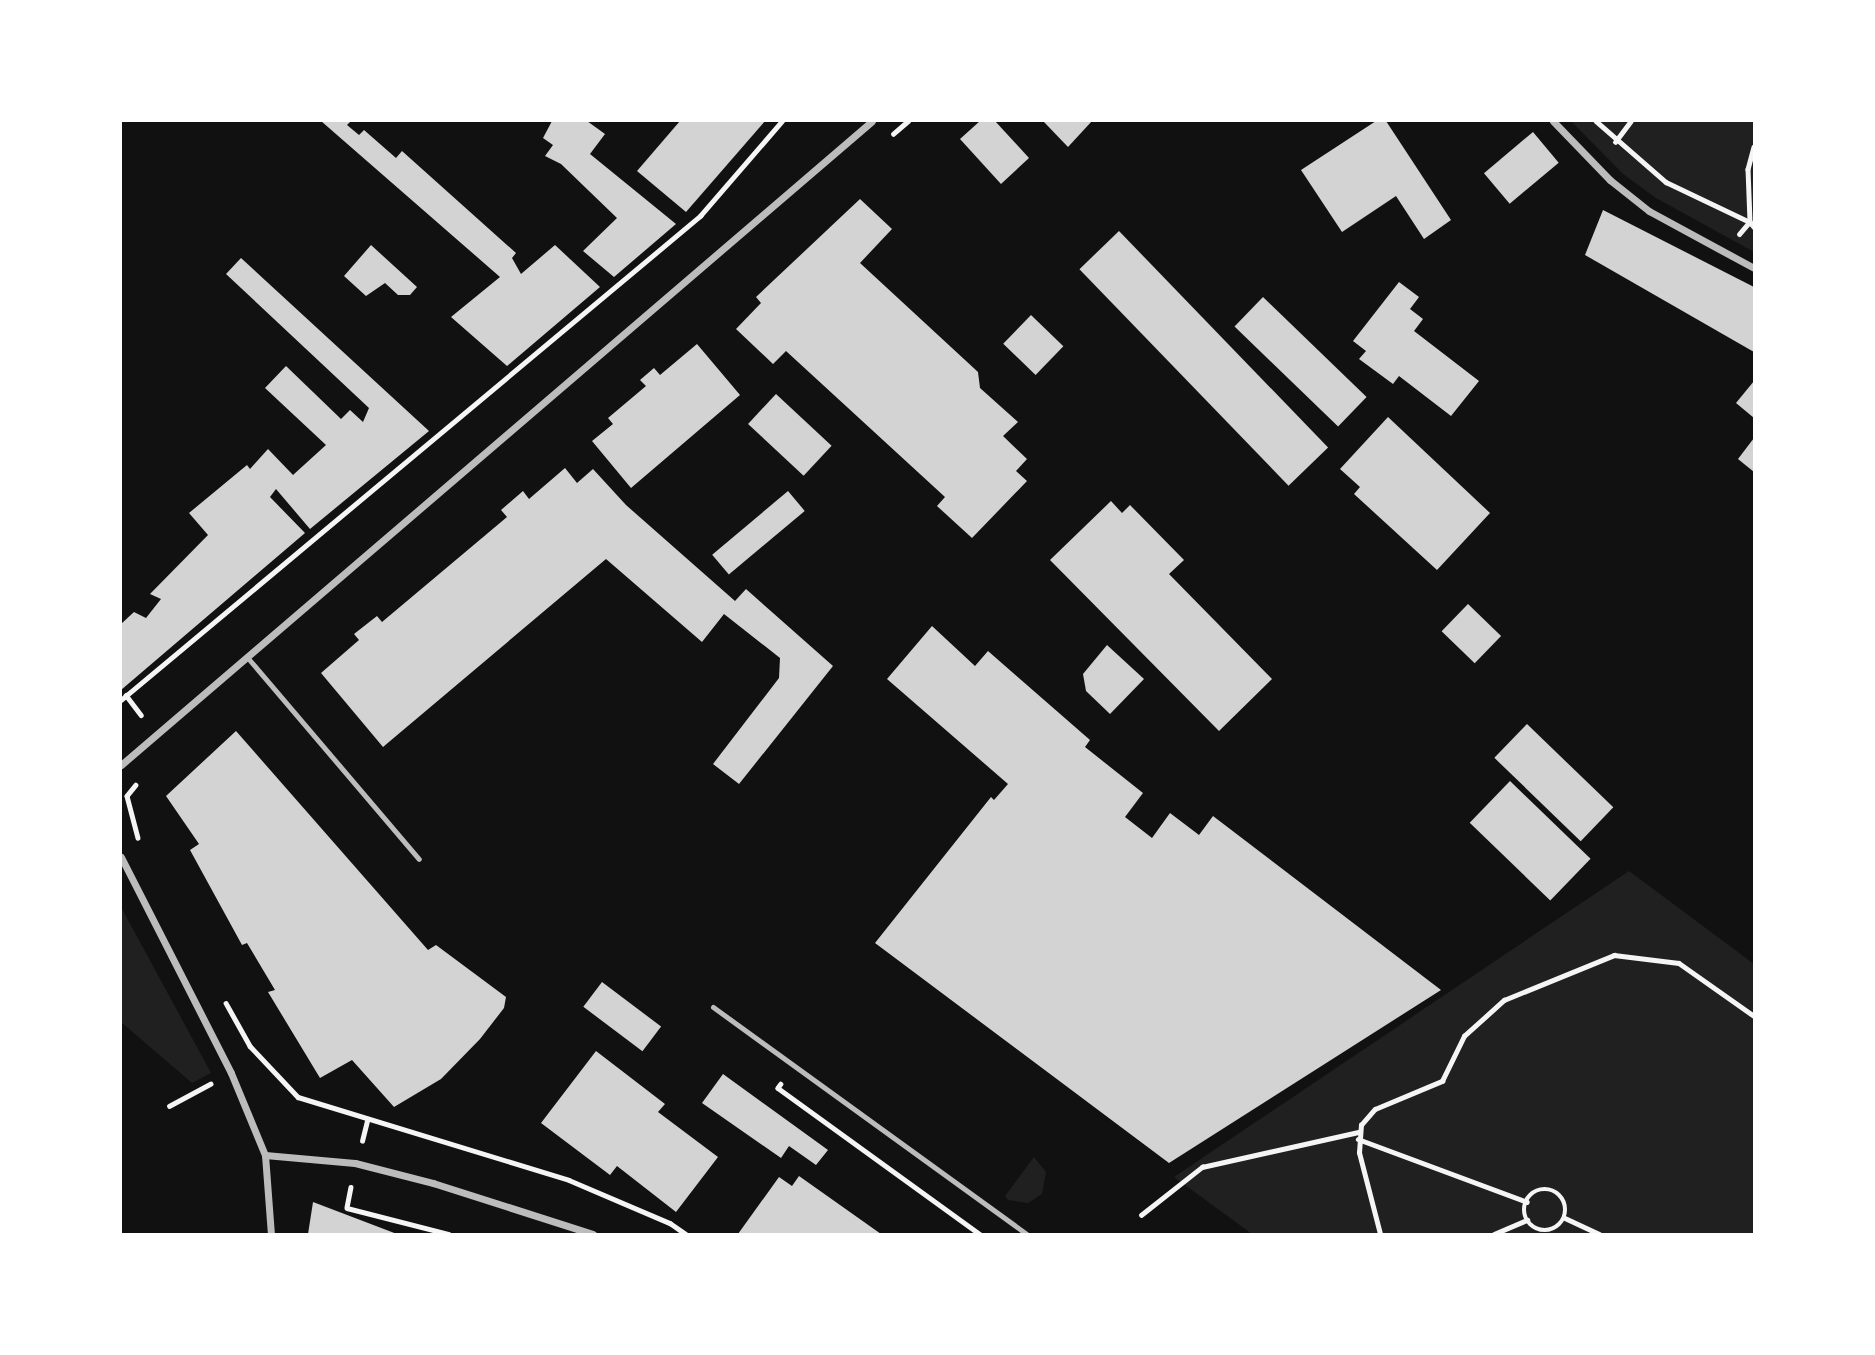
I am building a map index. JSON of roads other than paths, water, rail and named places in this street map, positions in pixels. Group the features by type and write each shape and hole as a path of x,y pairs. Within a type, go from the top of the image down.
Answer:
{"street":[{"path":"121,765 872,121"},
{"path":"1553,121 1610,180 1649,211 1754,268"},
{"path":"121,857 231,1073 265,1155 271,1234"},
{"path":"265,1155 355,1163 433,1183 593,1234"}],"lane":[{"path":"247,657 419,859"},
{"path":"713,1007 1027,1234"}]}
